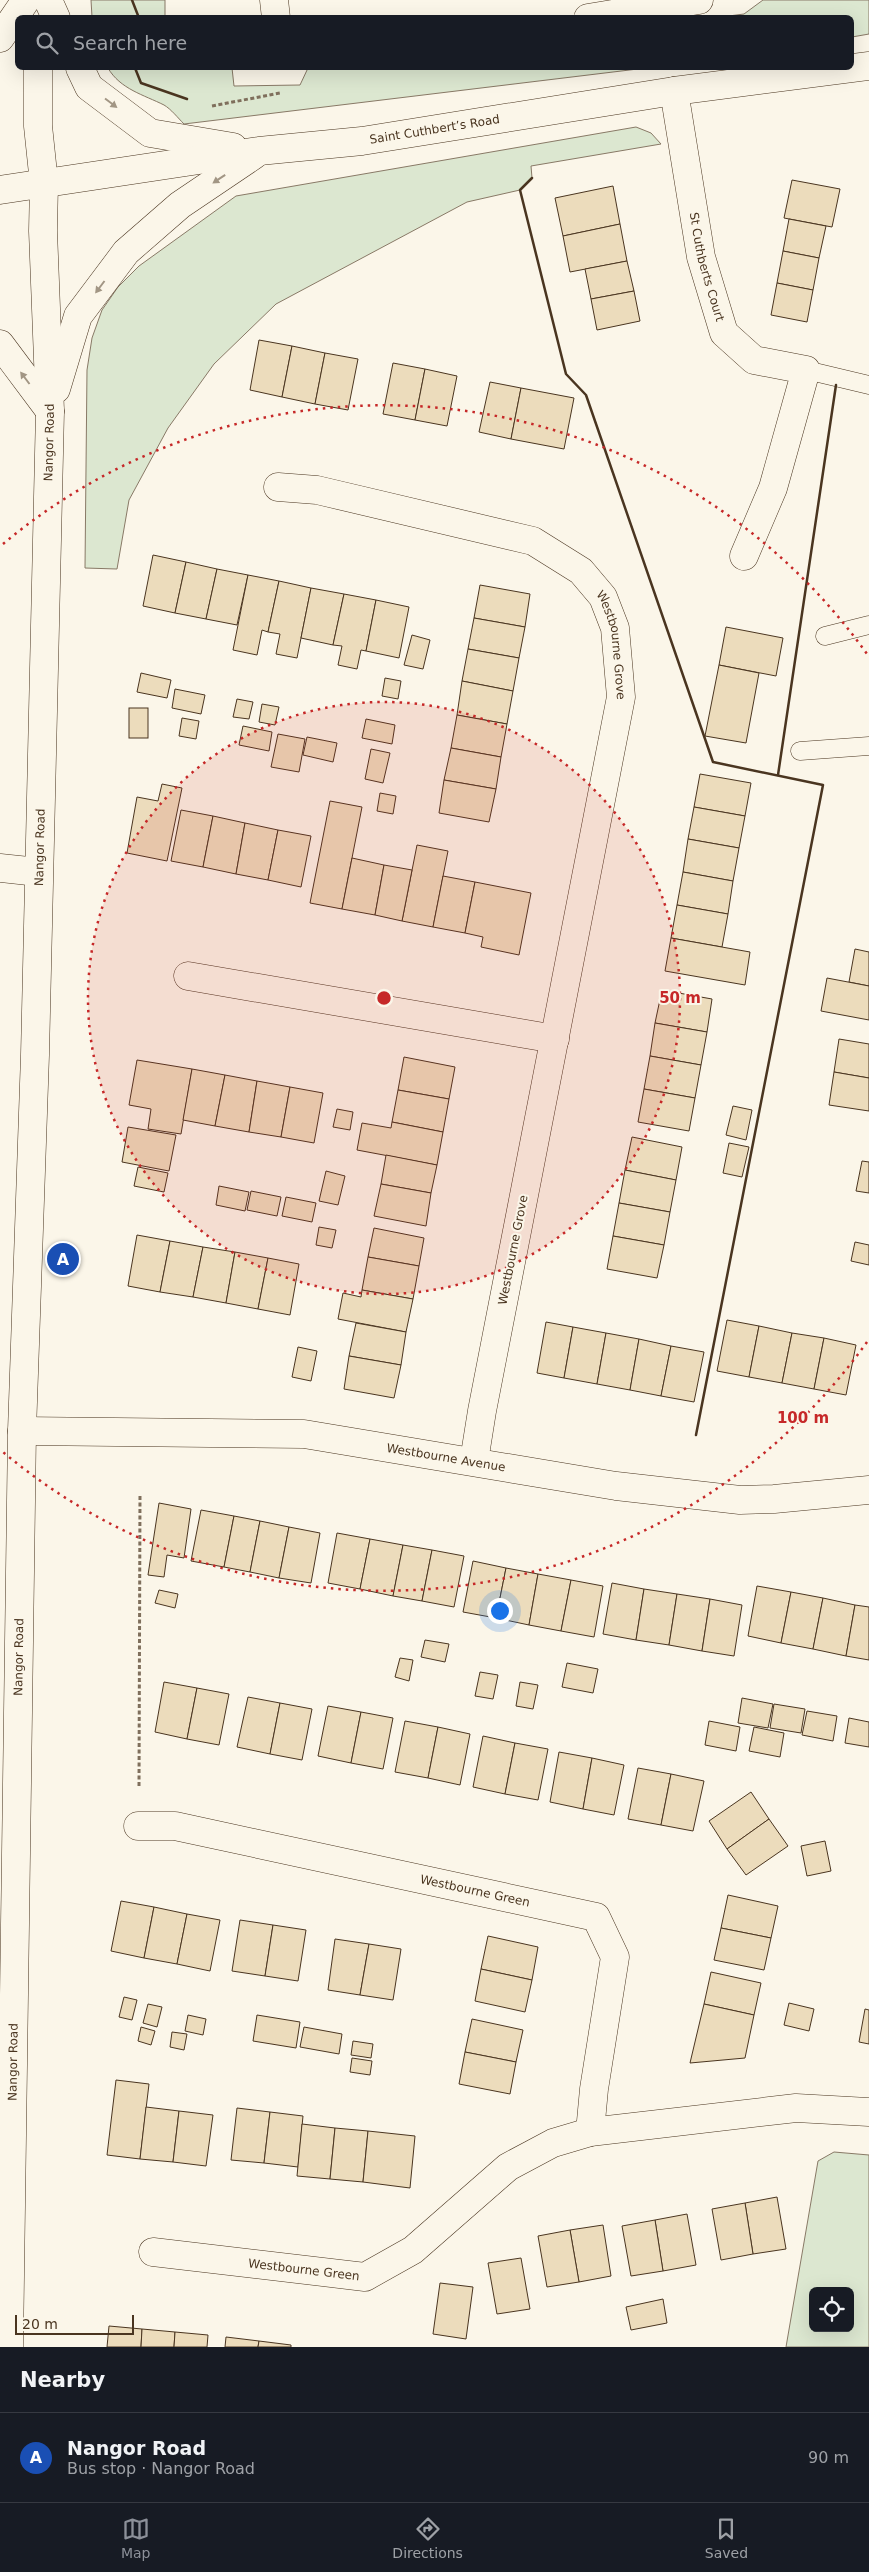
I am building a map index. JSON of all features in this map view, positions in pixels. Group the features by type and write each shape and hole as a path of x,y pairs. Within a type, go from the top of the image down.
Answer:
{"street":[{"path":"16,15 26,0"},
{"path":"38,15 39,0"},
{"path":"48,0 55,15"},
{"path":"274,0 276,15"},
{"path":"606,15 699,0"},
{"path":"0,38 15,16"},
{"name":"Saint Cuthbert’s Road","path":"854,68 869,66"},
{"name":"Nangor Road","path":"9,2347 5,2292 22,1431 35,1064 50,411 43,231 44,184 38,126 38,70"},
{"path":"81,70 89,87 150,133 259,151"},
{"name":"Saint Cuthbert’s Road","path":"0,190 259,151 362,141 674,91 838,70"},
{"name":"St Cuthberts Court","path":"674,91 701,257 724,333 754,360 806,370"},
{"path":"50,411 78,316 126,252 180,205 259,151"},
{"path":"0,344 50,411"},
{"path":"744,556 773,488 806,370"},
{"name":"Westbourne Grove","path":"278,487 317,490 533,541 581,570 603,597 615,628 621,696 482,1411 474,1461"},
{"path":"0,868 38,872"},
{"path":"188,976 555,1039"},
{"name":"Westbourne Avenue","path":"22,1431 304,1434 616,1486 740,1500 774,1499 869,1490"},
{"name":"Westbourne Green","path":"138,1826 175,1826 596,1918 616,1957 594,2088 590,2132"},
{"name":"Westbourne Green","path":"153,2252 365,2277 413,2250 508,2167 553,2143 590,2132 796,2108 869,2112"}],"lane":[{"path":"806,370 869,385"},
{"path":"824,636 869,625"},
{"path":"800,751 869,746"}],"path":[{"path":"202,108 280,93"},
{"path":"139,1786 140,1494"}],"green space":[{"path":"91,0 165,0 165,15 92,15"},
{"path":"763,0 869,0 869,34 854,37 854,15 736,15 744,14"},
{"path":"109,70 232,70 234,86 300,85 307,70 630,70 184,124 164,105 126,86"},
{"path":"636,127 651,133 661,144 531,166 532,178 520,190 467,202 276,304 214,364 168,428 129,500 117,569 85,568 87,370 92,338 102,310 118,287 139,266 236,196"},
{"path":"834,2152 869,2155 869,2347 786,2347 818,2161"}],"building":[{"path":"792,180 840,189 832,227 784,218"},
{"path":"613,186 620,224 563,236 555,198"},
{"path":"789,219 826,226 819,258 783,251"},
{"path":"620,224 627,261 570,272 563,236"},
{"path":"783,251 819,258 813,290 777,283"},
{"path":"627,261 634,291 591,299 585,269"},
{"path":"777,283 813,290 807,322 771,315"},
{"path":"634,291 640,321 597,330 591,299"},
{"path":"259,340 292,346 282,397 250,390"},
{"path":"292,346 325,353 315,404 282,397"},
{"path":"325,353 358,359 348,410 315,404"},
{"path":"393,363 425,369 415,420 383,414"},
{"path":"425,369 457,376 447,426 415,420"},
{"path":"490,382 521,388 511,439 479,432"},
{"path":"521,388 574,398 564,449 511,439"},
{"path":"153,555 186,562 175,613 143,606"},
{"path":"186,562 217,569 206,619 175,613"},
{"path":"217,569 248,575 237,625 206,619"},
{"path":"248,575 279,581 268,632 262,630 257,655 233,650"},
{"path":"279,581 311,588 297,658 276,654 280,634 268,632"},
{"path":"480,585 530,594 525,627 474,618"},
{"path":"311,588 344,594 333,645 301,638"},
{"path":"344,594 376,600 366,651 361,650 357,669 338,665 342,646 333,645"},
{"path":"376,600 409,607 399,658 366,651"},
{"path":"474,618 525,627 519,658 468,649"},
{"path":"726,627 783,638 776,676 719,665"},
{"path":"412,635 430,640 423,669 404,665"},
{"path":"468,649 519,658 513,691 462,681"},
{"path":"719,665 759,673 746,743 705,736"},
{"path":"141,673 171,680 167,698 137,692"},
{"path":"385,678 401,681 398,699 382,696"},
{"path":"462,681 513,691 507,724 457,715"},
{"path":"175,689 205,695 201,714 172,708"},
{"path":"237,699 253,702 249,719 233,717"},
{"path":"262,704 279,707 275,725 259,722"},
{"path":"129,708 148,708 148,738 129,738"},
{"path":"457,715 507,724 501,757 451,748"},
{"path":"182,718 199,721 196,739 179,736"},
{"path":"366,719 395,725 392,744 362,738"},
{"path":"243,726 272,732 269,751 239,745"},
{"path":"278,734 305,739 299,772 271,767"},
{"path":"307,737 337,743 333,762 303,755"},
{"path":"451,748 501,757 496,789 444,780"},
{"path":"371,749 390,753 383,783 365,779"},
{"path":"700,774 751,783 745,816 694,807"},
{"path":"444,780 496,789 489,822 439,813"},
{"path":"162,784 182,788 167,861 127,853 137,797 158,801"},
{"path":"380,793 396,796 393,814 377,811"},
{"path":"330,801 362,807 342,909 310,903"},
{"path":"694,807 745,816 739,848 688,839"},
{"path":"181,810 213,816 203,867 171,861"},
{"path":"213,816 245,823 236,874 203,867"},
{"path":"245,823 278,830 268,880 236,874"},
{"path":"278,830 311,836 301,887 268,880"},
{"path":"688,839 739,848 733,881 683,872"},
{"path":"417,845 448,851 433,927 402,921"},
{"path":"352,858 384,865 375,915 342,909"},
{"path":"384,865 412,870 402,921 375,915"},
{"path":"683,872 733,881 728,914 677,905"},
{"path":"443,876 475,882 465,933 433,927"},
{"path":"475,882 531,893 519,955 481,947 483,937 465,933"},
{"path":"677,905 728,914 722,947 671,938"},
{"path":"671,938 750,952 745,985 665,971"},
{"path":"855,949 869,952 869,986 849,982"},
{"path":"827,978 869,986 869,1020 821,1011"},
{"path":"662,990 712,999 707,1032 655,1023"},
{"path":"655,1023 707,1032 701,1065 650,1056"},
{"path":"839,1039 869,1044 869,1078 834,1072"},
{"path":"650,1056 701,1065 695,1098 644,1089"},
{"path":"404,1057 455,1067 449,1099 398,1090"},
{"path":"137,1060 192,1069 181,1134 148,1129 151,1109 129,1105"},
{"path":"192,1069 225,1075 215,1126 183,1120"},
{"path":"834,1072 869,1078 869,1111 829,1105"},
{"path":"225,1075 257,1081 249,1132 215,1126"},
{"path":"257,1081 290,1087 281,1137 249,1132"},
{"path":"290,1087 323,1093 314,1143 281,1137"},
{"path":"644,1089 695,1098 689,1131 638,1122"},
{"path":"398,1090 449,1099 443,1132 392,1122"},
{"path":"733,1106 752,1110 746,1140 726,1135"},
{"path":"337,1109 353,1112 350,1130 333,1127"},
{"path":"392,1122 443,1132 437,1165 357,1150 362,1123 391,1128"},
{"path":"128,1127 176,1135 169,1171 122,1162"},
{"path":"632,1137 682,1147 676,1180 625,1170"},
{"path":"729,1143 749,1147 742,1177 723,1173"},
{"path":"386,1155 437,1165 431,1193 381,1184"},
{"path":"862,1161 869,1162 869,1193 856,1191"},
{"path":"138,1167 168,1173 164,1192 134,1186"},
{"path":"625,1170 676,1180 670,1212 619,1203"},
{"path":"326,1171 345,1176 338,1205 319,1201"},
{"path":"381,1184 431,1193 426,1226 374,1216"},
{"path":"219,1186 249,1192 245,1211 216,1205"},
{"path":"251,1191 281,1197 277,1216 247,1210"},
{"path":"286,1197 316,1203 312,1222 282,1216"},
{"path":"619,1203 670,1212 664,1245 613,1236"},
{"path":"319,1227 336,1230 332,1248 316,1245"},
{"path":"374,1228 424,1238 419,1266 368,1257"},
{"path":"137,1235 170,1241 160,1292 128,1286"},
{"path":"613,1236 664,1245 657,1278 607,1269"},
{"path":"170,1241 203,1247 193,1297 160,1292"},
{"path":"855,1242 869,1245 869,1265 851,1261"},
{"path":"203,1247 235,1252 226,1303 193,1297"},
{"path":"235,1252 268,1258 258,1309 226,1303"},
{"path":"368,1257 419,1266 413,1299 362,1290"},
{"path":"268,1258 299,1264 290,1315 258,1309"},
{"path":"362,1290 413,1299 406,1332 338,1319 343,1293 361,1297"},
{"path":"727,1320 759,1326 749,1377 717,1371"},
{"path":"546,1322 573,1327 564,1378 537,1373"},
{"path":"356,1323 406,1332 401,1365 349,1356"},
{"path":"759,1326 792,1333 782,1383 749,1377"},
{"path":"573,1327 606,1333 597,1384 564,1378"},
{"path":"606,1333 639,1339 630,1390 597,1384"},
{"path":"792,1333 824,1338 814,1389 782,1383"},
{"path":"824,1338 856,1345 846,1395 814,1389"},
{"path":"639,1339 671,1346 661,1396 630,1390"},
{"path":"671,1346 704,1352 694,1402 661,1396"},
{"path":"298,1347 317,1351 311,1381 292,1377"},
{"path":"349,1356 401,1365 394,1398 344,1389"},
{"path":"159,1503 191,1509 184,1558 167,1555 164,1577 148,1575"},
{"path":"201,1510 234,1516 224,1567 191,1561"},
{"path":"234,1516 260,1521 250,1572 224,1567"},
{"path":"260,1521 289,1527 279,1578 250,1572"},
{"path":"289,1527 320,1533 311,1583 279,1578"},
{"path":"337,1533 370,1539 360,1589 328,1583"},
{"path":"370,1539 403,1545 393,1596 360,1589"},
{"path":"403,1545 432,1550 422,1601 393,1596"},
{"path":"432,1550 464,1556 454,1607 422,1601"},
{"path":"473,1561 506,1568 496,1618 463,1612"},
{"path":"506,1568 538,1574 529,1625 496,1618"},
{"path":"538,1574 571,1580 561,1631 529,1625"},
{"path":"571,1580 603,1586 594,1637 561,1631"},
{"path":"612,1583 644,1589 636,1640 603,1634"},
{"path":"757,1586 791,1592 781,1643 748,1636"},
{"path":"644,1589 677,1594 669,1645 636,1640"},
{"path":"159,1590 178,1594 175,1608 155,1603"},
{"path":"791,1592 823,1598 813,1649 781,1643"},
{"path":"677,1594 710,1599 702,1651 669,1645"},
{"path":"823,1598 855,1605 846,1656 813,1649"},
{"path":"710,1599 742,1605 734,1656 702,1651"},
{"path":"855,1605 869,1607 869,1660 846,1656"},
{"path":"425,1640 449,1644 445,1662 421,1657"},
{"path":"400,1658 413,1660 409,1681 395,1677"},
{"path":"567,1663 598,1669 593,1693 562,1687"},
{"path":"480,1672 498,1675 493,1699 475,1696"},
{"path":"164,1682 197,1688 187,1739 155,1732"},
{"path":"520,1682 538,1685 533,1709 516,1706"},
{"path":"197,1688 229,1694 219,1745 187,1739"},
{"path":"248,1697 280,1703 270,1754 237,1747"},
{"path":"742,1698 773,1704 768,1728 738,1723"},
{"path":"280,1703 312,1709 302,1760 270,1754"},
{"path":"774,1704 805,1709 801,1733 770,1728"},
{"path":"328,1706 361,1712 351,1763 318,1756"},
{"path":"807,1711 837,1716 833,1741 802,1735"},
{"path":"361,1712 393,1718 383,1769 351,1763"},
{"path":"849,1718 869,1722 869,1747 845,1743"},
{"path":"405,1721 438,1727 428,1778 395,1772"},
{"path":"709,1721 740,1727 736,1751 705,1745"},
{"path":"438,1727 470,1734 460,1785 428,1778"},
{"path":"754,1727 784,1733 780,1757 749,1751"},
{"path":"483,1736 515,1743 505,1794 473,1787"},
{"path":"515,1743 548,1749 538,1800 505,1794"},
{"path":"559,1752 592,1758 583,1809 550,1802"},
{"path":"592,1758 624,1765 614,1815 583,1809"},
{"path":"638,1768 671,1774 661,1825 628,1819"},
{"path":"671,1774 704,1781 693,1831 661,1825"},
{"path":"751,1792 769,1819 727,1849 709,1821"},
{"path":"769,1819 788,1846 746,1875 727,1849"},
{"path":"825,1841 831,1871 807,1876 801,1846"},
{"path":"728,1895 778,1906 771,1938 721,1928"},
{"path":"121,1901 154,1907 144,1958 111,1951"},
{"path":"154,1907 187,1914 177,1964 144,1958"},
{"path":"187,1914 220,1920 210,1971 177,1964"},
{"path":"240,1920 273,1925 265,1976 232,1971"},
{"path":"273,1925 306,1930 298,1981 265,1976"},
{"path":"721,1928 771,1938 764,1970 714,1960"},
{"path":"488,1936 538,1947 532,1980 481,1969"},
{"path":"335,1939 369,1944 360,1995 328,1990"},
{"path":"369,1944 401,1949 393,2000 360,1995"},
{"path":"481,1969 532,1980 525,2012 475,2001"},
{"path":"711,1972 761,1983 754,2015 704,2004"},
{"path":"124,1997 137,2000 132,2020 119,2017"},
{"path":"789,2003 814,2009 809,2031 784,2025"},
{"path":"148,2004 162,2007 157,2027 143,2023"},
{"path":"704,2004 754,2015 745,2058 690,2063"},
{"path":"865,2009 869,2010 869,2044 859,2042"},
{"path":"188,2015 206,2019 203,2035 185,2031"},
{"path":"257,2015 300,2022 296,2048 253,2041"},
{"path":"472,2019 523,2030 516,2062 465,2052"},
{"path":"141,2027 155,2031 151,2045 138,2041"},
{"path":"304,2027 342,2034 339,2054 300,2047"},
{"path":"172,2032 187,2034 184,2050 170,2047"},
{"path":"353,2041 373,2044 371,2058 351,2055"},
{"path":"465,2052 516,2062 510,2094 459,2084"},
{"path":"352,2058 372,2061 370,2075 350,2072"},
{"path":"116,2080 149,2084 140,2159 107,2155"},
{"path":"146,2107 179,2111 173,2162 140,2159"},
{"path":"237,2108 270,2112 264,2163 231,2160"},
{"path":"179,2111 213,2115 206,2166 173,2162"},
{"path":"270,2112 303,2116 298,2167 264,2163"},
{"path":"302,2124 335,2128 330,2179 297,2176"},
{"path":"335,2128 368,2131 363,2182 330,2179"},
{"path":"368,2131 415,2136 410,2188 363,2182"},
{"path":"777,2197 786,2249 753,2254 745,2203"},
{"path":"745,2203 753,2254 721,2260 712,2209"},
{"path":"687,2214 696,2265 663,2271 655,2220"},
{"path":"655,2220 663,2271 631,2276 622,2226"},
{"path":"603,2225 611,2276 579,2282 570,2230"},
{"path":"570,2230 579,2282 547,2287 538,2236"},
{"path":"521,2258 530,2309 497,2314 488,2263"},
{"path":"440,2283 473,2287 466,2339 433,2334"},
{"path":"663,2299 667,2323 631,2330 626,2307"},
{"path":"109,2326 142,2329 141,2347 107,2347"},
{"path":"142,2329 175,2332 174,2347 141,2347"},
{"path":"175,2332 208,2335 207,2347 174,2347"},
{"path":"226,2337 259,2341 258,2347 225,2347"},
{"path":"259,2341 291,2345 291,2347 258,2347"}],"wall":[{"path":"132,0 138,15"},
{"path":"136,70 141,83 187,99"},
{"path":"532,178 520,190 566,374 586,395 713,762 823,785 696,1435"},
{"path":"778,775 836,385"}],"place":[{"name":"Nangor Road","path":"63,1259"}]}
